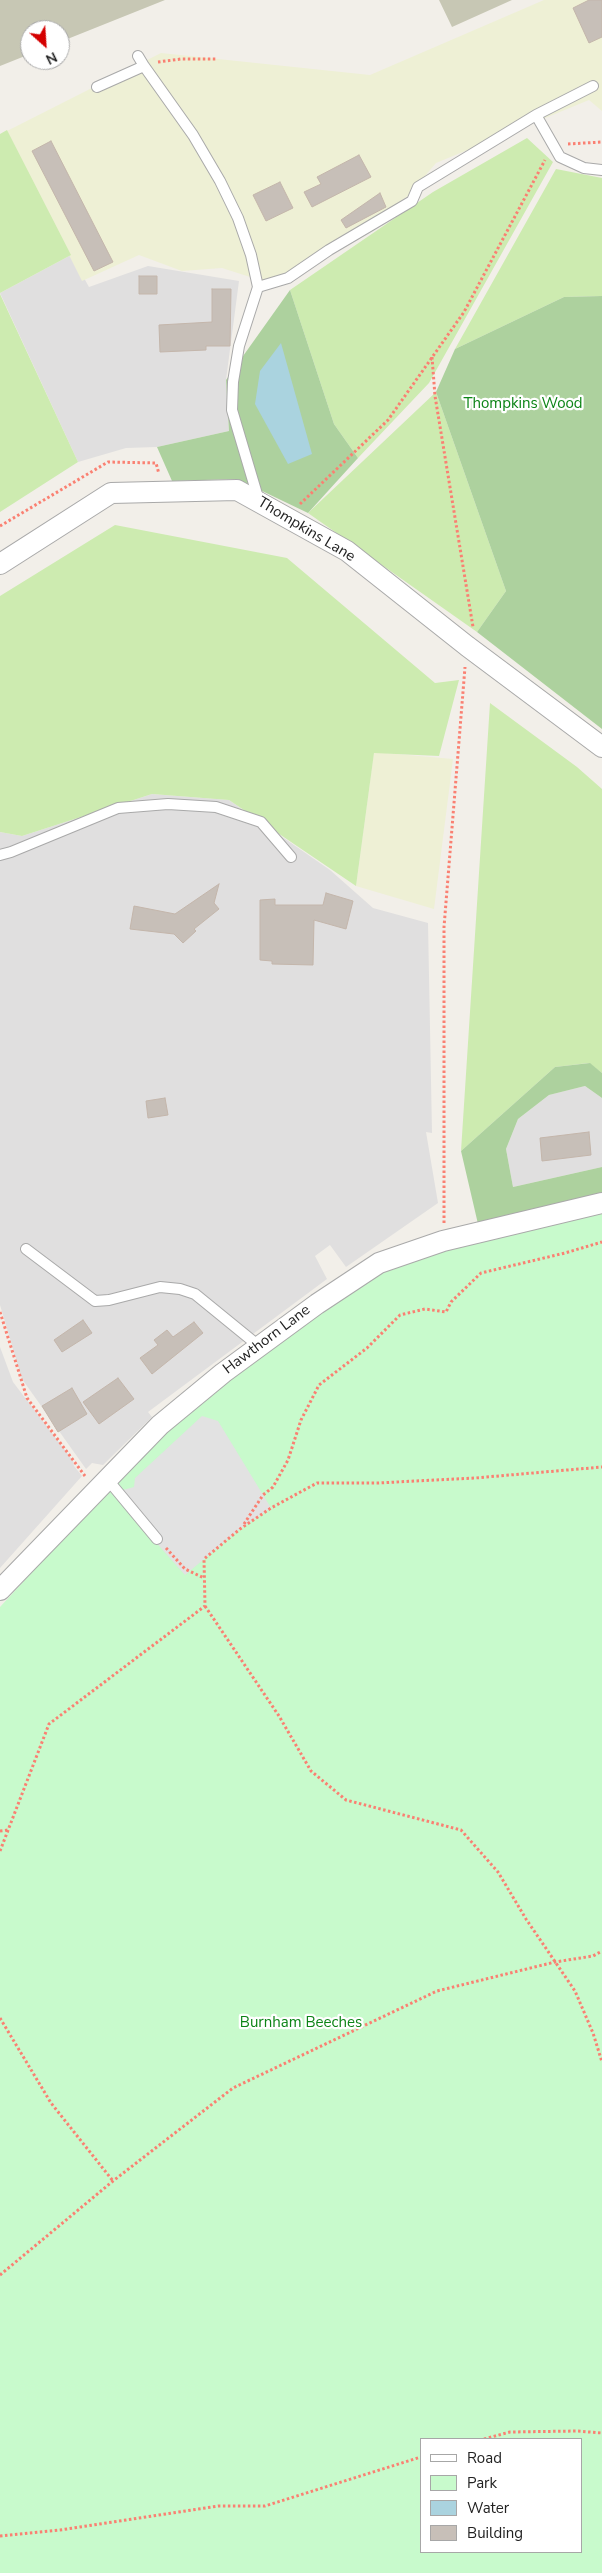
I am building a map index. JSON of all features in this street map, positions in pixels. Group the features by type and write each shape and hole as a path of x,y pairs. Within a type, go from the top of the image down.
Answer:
{"street":[{"name":"Thompkins Lane","path":"0,564 111,493 237,490 347,551 467,646 602,747"},
{"name":"Hawthorn Lane","path":"0,1590 103,1486 160,1425 223,1373 317,1304 379,1264 443,1241 602,1203"}],"lane":[{"path":"138,56 193,136 220,181 241,227 258,287 239,346 233,382 232,410 260,502"},
{"path":"97,87 144,66"},
{"path":"258,287 288,278 328,250 412,201 418,186 536,115 593,86"},
{"path":"536,115 560,157 584,168 602,170"},
{"path":"0,854 11,852 118,808 168,804 216,808 261,822 291,857"},
{"path":"26,1249 95,1301 109,1300 160,1287 180,1289 195,1294 260,1347"},
{"path":"103,1486 157,1539"}],"path":[{"path":"144,66 164,60 217,59"},
{"path":"286,517 388,420 464,312 553,145 602,142"},
{"path":"432,357 435,396 473,625"},
{"path":"443,1241 444,926 467,646"},
{"path":"243,1526 263,1495 273,1487 288,1460 301,1420 319,1385 367,1348 400,1316 425,1309 446,1312 451,1302 481,1273 565,1254 602,1242"},
{"path":"0,1312 27,1398 103,1486"},
{"path":"602,1467 475,1478 377,1483 317,1483 243,1526 204,1559 205,1606 279,1716 311,1771 346,1800 461,1830 498,1872 575,1991 593,2033 602,2062"},
{"path":"157,1539 185,1569 204,1578"},
{"path":"0,1850 49,1724 205,1606"},
{"path":"0,1831 8,1830"},
{"path":"0,2275 113,2181 233,2088 436,1991 555,1962 593,1956 602,1951"},
{"path":"0,2018 51,2103 113,2181"},
{"path":"488,2438 510,2432 577,2431 602,2433"},
{"path":"0,2536 60,2530 218,2506 265,2506 420,2457"}],"shaded area":[{"path":"0,0 165,0 70,38 70,20 20,20 20,58 0,66"},
{"path":"439,0 512,0 452,27"},
{"path":"544,0 602,0 602,111 589,100 436,163 408,196 275,285 222,268 182,271 139,255 82,281 7,131 161,53 370,75"},
{"path":"71,255 89,287 148,266 239,281 226,380 229,431 157,447 126,448 78,462 0,293"},
{"path":"374,752 453,759 434,909 356,886"},
{"path":"152,794 229,800 330,870 373,908 428,923 432,1133 426,1132 438,1203 346,1267 330,1245 315,1256 327,1279 148,1412 152,1417 103,1465 92,1463 86,1469 22,1379 0,1305 0,832 22,836"},
{"path":"585,1086 602,1098 602,1167 513,1187 506,1149 518,1119 549,1095"},
{"path":"0,1347 13,1382 73,1461 74,1466 82,1476 0,1568"},
{"path":"202,1416 218,1421 271,1508 240,1529 185,1575 112,1493 134,1487 135,1478"}],"green space":[{"path":"7,130 71,255 0,293 0,134"},
{"path":"527,138 553,162 429,383 358,458 334,424 290,290 433,192"},
{"path":"556,169 602,178 602,296 564,297 455,349"},
{"path":"290,290 334,424 358,458 308,513 237,479 172,481 157,447 229,431 226,380"},
{"path":"0,294 78,462 0,512"},
{"name":"Thompkins Wood","path":"602,296 602,729 477,632 506,591 436,392 455,349 564,297"},
{"path":"436,392 506,591 477,632 308,513"},
{"path":"115,525 287,558 435,683 459,680 439,756 374,753 356,886 229,800 152,794 22,836 0,832 0,596"},
{"path":"490,703 577,767 602,789 602,1073 589,1063 555,1067 461,1151"},
{"path":"590,1063 602,1073 602,1098 585,1086 549,1095 518,1119 506,1149 513,1187 602,1167 602,1200 478,1224 461,1151 555,1067"},
{"name":"Burnham Beeches","path":"602,1211 602,2573 0,2573 0,1607 126,1470 191,1405 358,1280 407,1259"}],"water":[{"path":"281,343 312,454 288,464 255,404 260,371"}],"building":[{"path":"589,0 602,0 602,37 589,43 573,8"},
{"path":"51,141 113,262 94,271 32,151"},
{"path":"359,155 371,177 312,207 304,192 321,184 317,177"},
{"path":"280,182 293,208 266,221 253,195"},
{"path":"380,193 386,207 346,228 341,220"},
{"path":"139,276 157,276 157,294 139,294"},
{"path":"212,289 231,289 230,346 206,346 206,350 160,352 159,325 212,322"},
{"path":"219,884 214,903 219,909 194,929 196,931 183,943 174,934 130,929 134,906 175,914"},
{"path":"326,893 353,901 346,929 314,920 313,965 272,964 272,961 260,960 260,900 275,899 275,905 323,905"},
{"path":"165,1098 168,1115 148,1118 146,1101"},
{"path":"589,1132 591,1155 542,1161 540,1138"},
{"path":"83,1320 92,1333 62,1352 54,1340"},
{"path":"194,1322 203,1333 152,1374 140,1358 158,1345 154,1340 167,1330 173,1337"},
{"path":"118,1378 134,1399 99,1424 83,1402"},
{"path":"72,1388 87,1414 58,1432 42,1406"}]}
